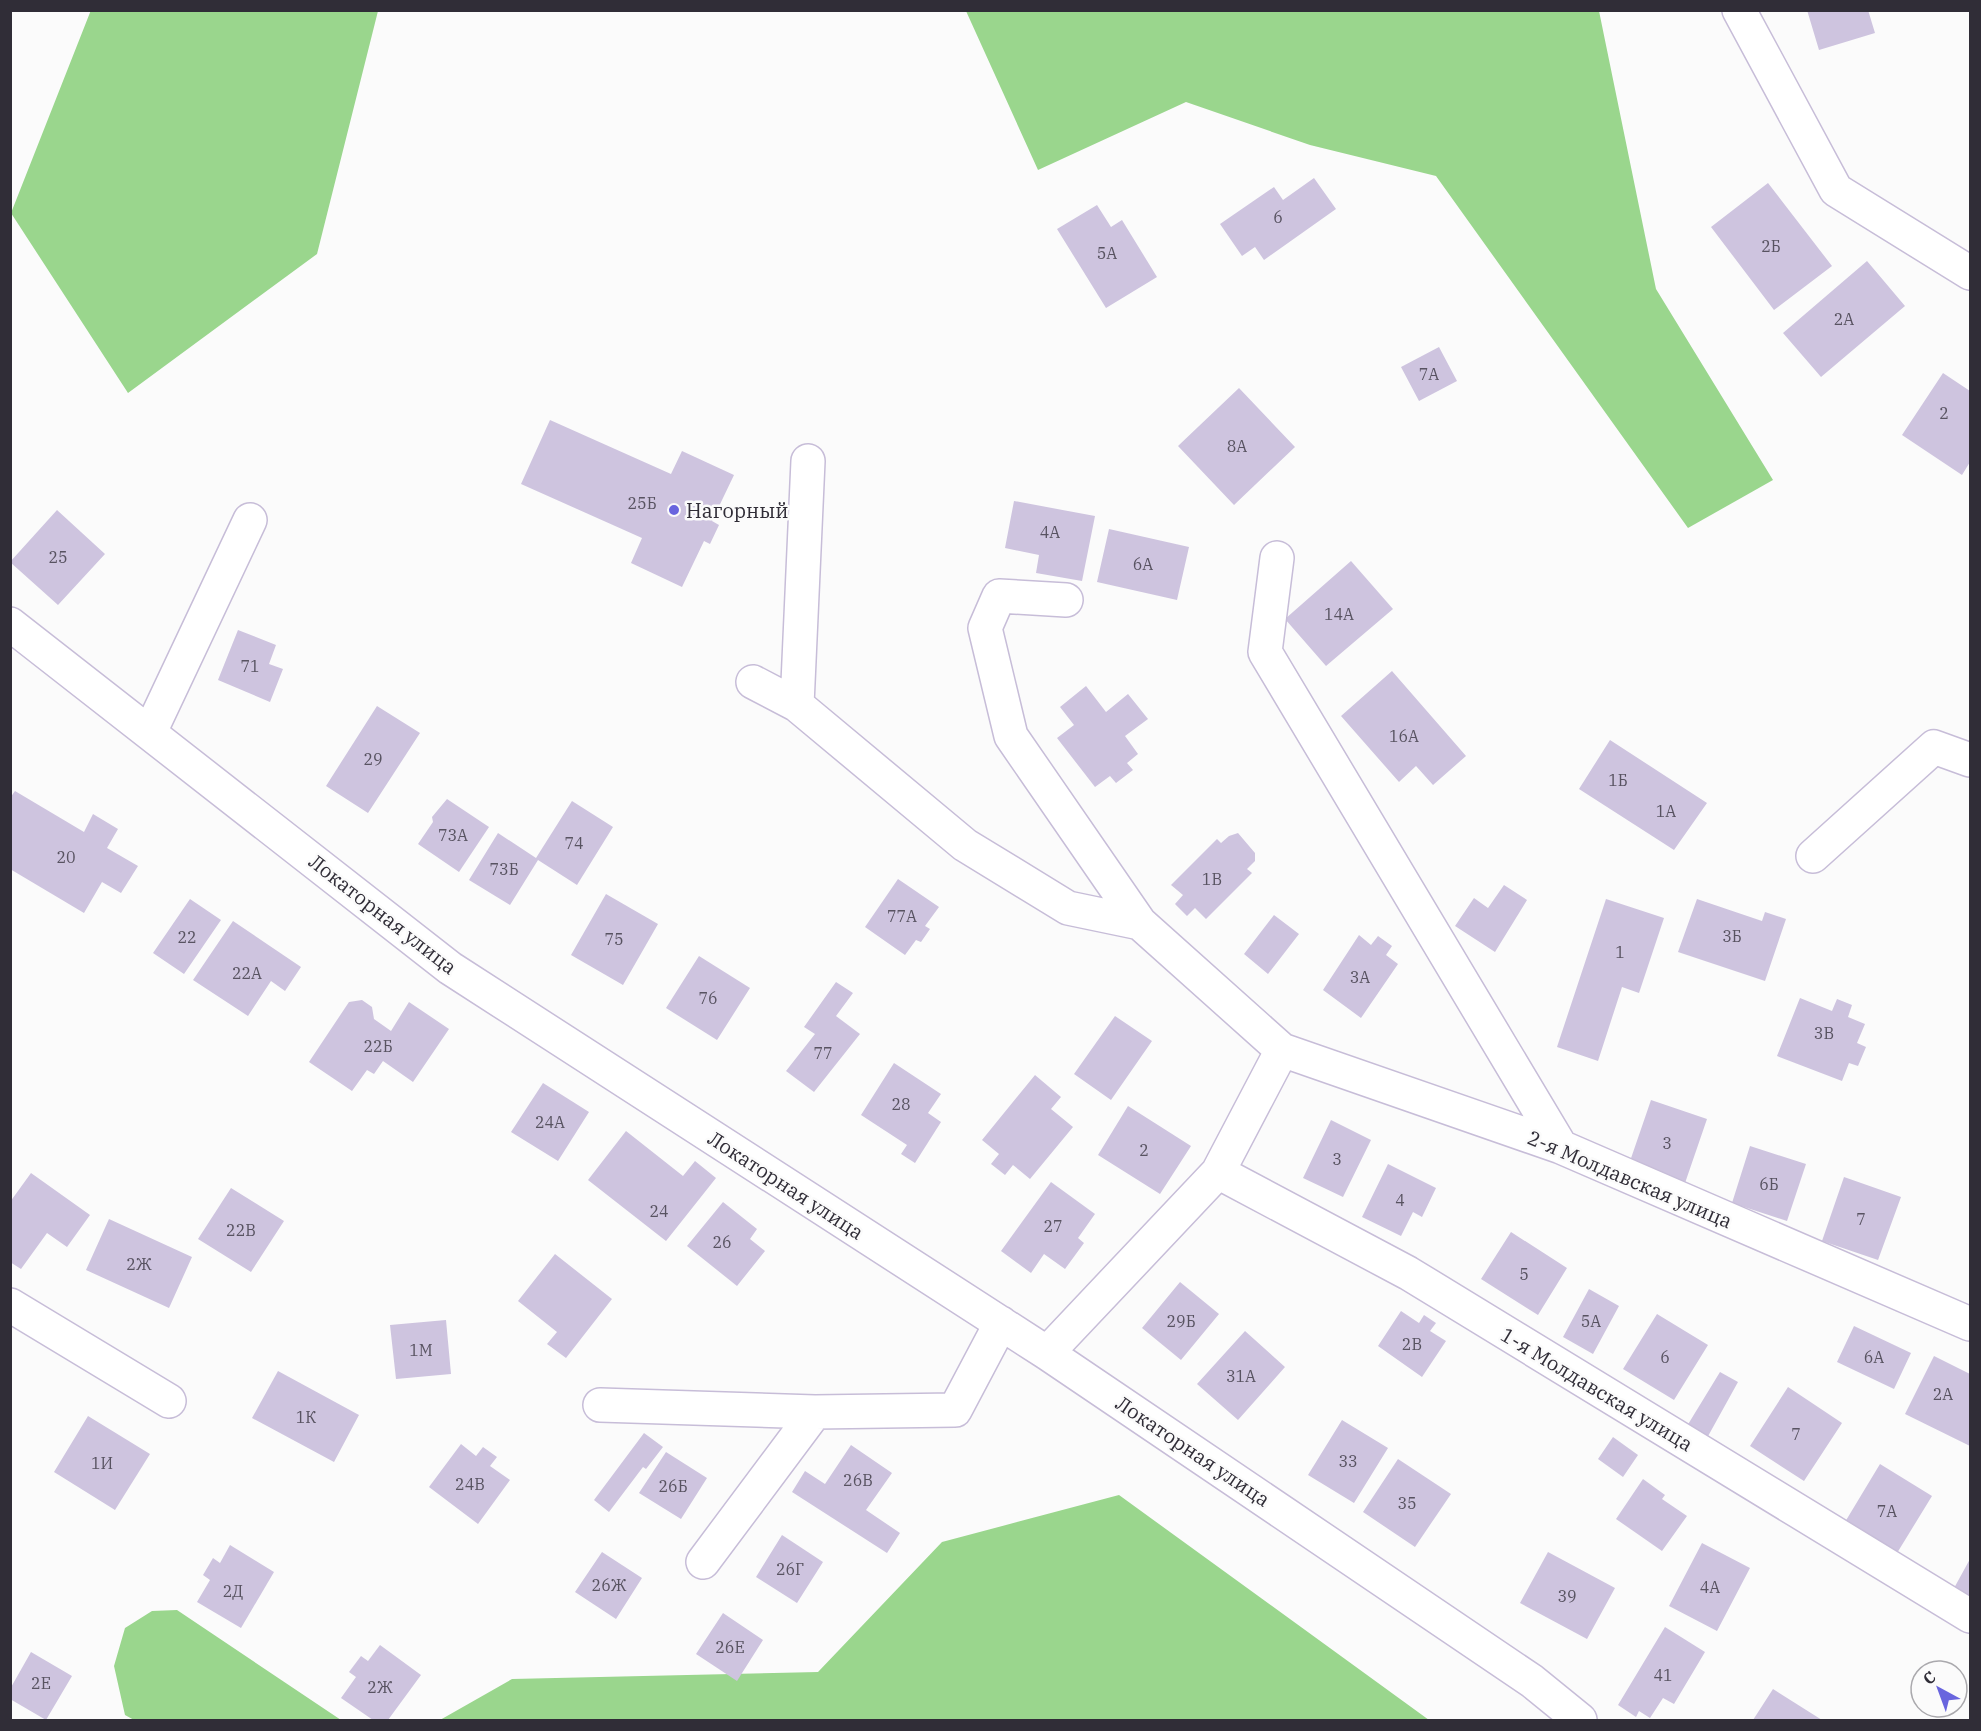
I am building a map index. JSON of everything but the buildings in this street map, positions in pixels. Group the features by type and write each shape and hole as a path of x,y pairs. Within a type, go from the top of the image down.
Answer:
{"street":[{"path":"1739,10 1836,190 1971,273"},
{"path":"796,705 808,461"},
{"path":"150,732 250,520"},
{"path":"1277,558 1265,652 1561,1147"},
{"path":"1047,1353 1218,1172 1282,1050 1140,923 1011,736 985,628 999,596 1066,600"},
{"name":"Локаторная улица","path":"10,624 450,968 1047,1353 1532,1680 1580,1720"},
{"path":"753,682 796,705 965,845 1068,908 1140,923"},
{"path":"1813,856 1934,747 1971,760"},
{"name":"2-я Молдавская улица","path":"1282,1050 1561,1147 1971,1324"},
{"name":"1-я Молдавская улица","path":"1218,1172 1408,1273 1971,1616"},
{"path":"10,1305 169,1401"},
{"path":"600,1405 815,1412 955,1410 1001,1323"},
{"path":"703,1562 815,1412"}],"green space":[{"path":"91,10 378,11 317,254 128,393 11,213"},
{"path":"966,11 1599,11 1656,289 1773,480 1688,528 1436,176 1310,145 1186,102 1038,170"},
{"path":"1119,1495 1429,1720 440,1720 512,1679 818,1672 942,1542"},
{"path":"177,1610 341,1720 134,1720 125,1715 114,1666 125,1628 152,1611"}],"place":[{"name":"Нагорный","path":"674,510"}]}
